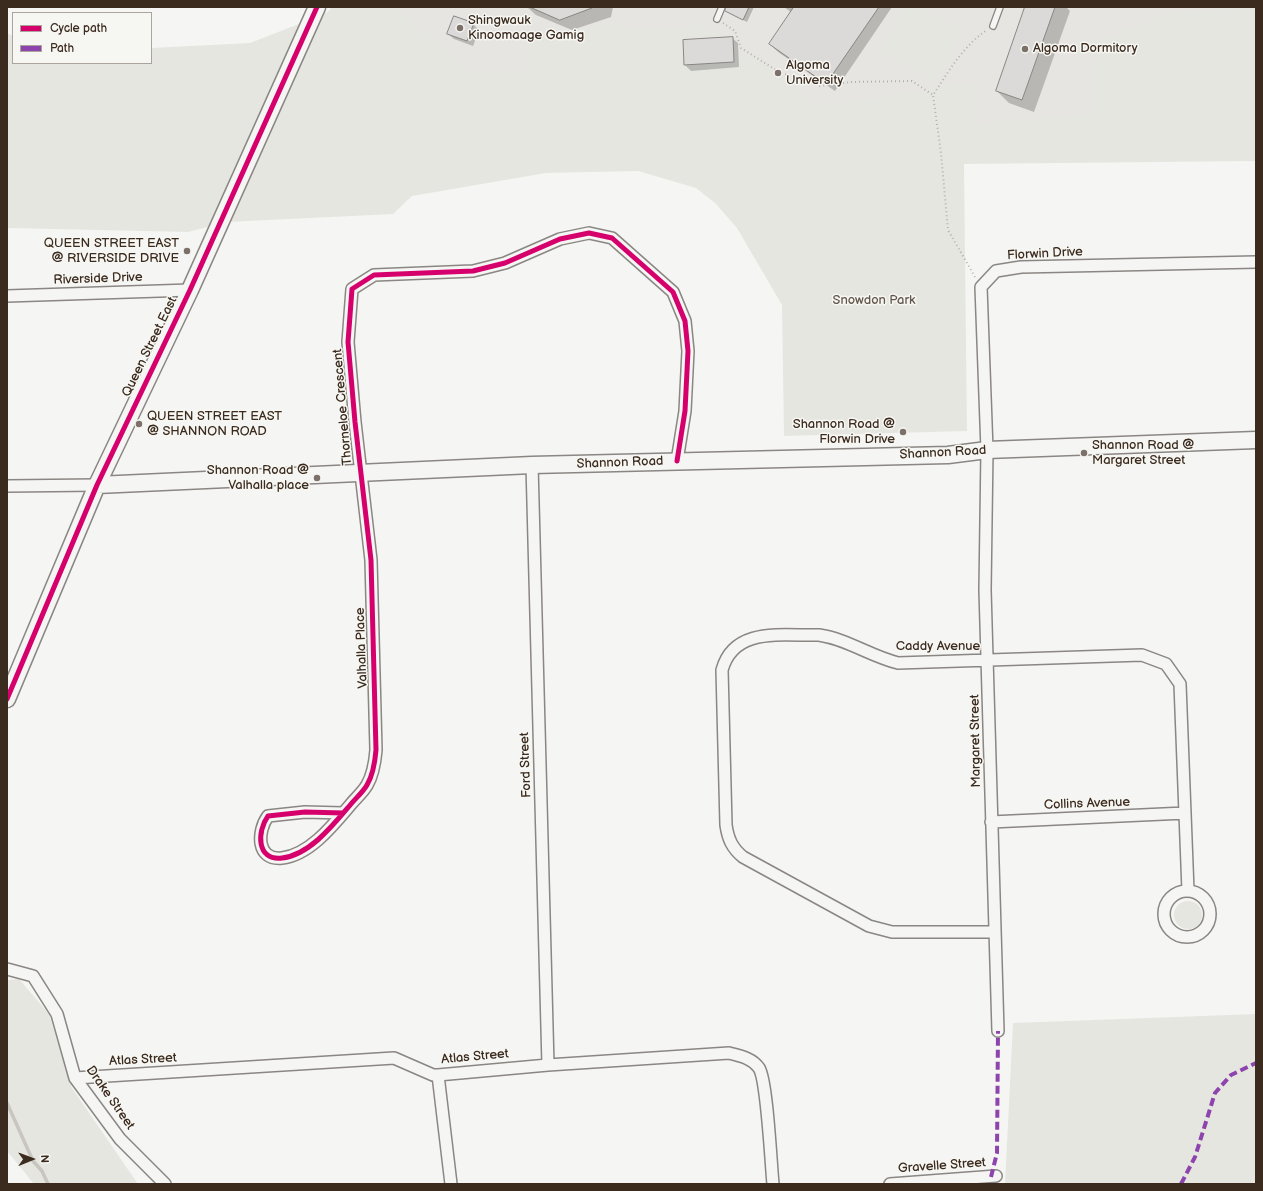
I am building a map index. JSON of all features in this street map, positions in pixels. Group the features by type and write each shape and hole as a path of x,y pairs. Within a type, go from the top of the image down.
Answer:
{"street":[{"name":"Queen Street East","path":"7,699 97,484 190,290 317,7"},
{"name":"Thorneloe Crescent","path":"360,472 348,342 352,289 374,275 473,271 505,263 560,239 589,233 612,238 673,292 685,321 688,351 685,411 677,461"},
{"name":"Florwin Drive","path":"981,287 996,271 1021,267 1256,262"},
{"path":"981,287 987,450"},
{"name":"Riverside Drive","path":"7,296 190,290"},
{"name":"Shannon Road","path":"7,486 97,484 360,472 677,461 948,455 987,450 1256,440"},
{"name":"Margaret Street","path":"987,450 985,590 998,1031"},
{"name":"Ford Street","path":"532,466 548,1064"},
{"name":"Valhalla Place","path":"343,813 305,812 268,816 262,824 260,844 264,852 273,857 283,858 304,850 324,836 367,785 374,768 376,750 371,560 360,472"},
{"name":"Caddy Avenue","path":"995,932 881,931 743,857 737,852 728,836 726,825 722,670 730,651 750,638 760,636 819,635 830,636 884,660 898,663 1142,655 1166,664 1180,684 1188,891"},
{"name":"Collins Avenue","path":"991,822 1185,813"},
{"path":"1188,891 1202,896 1207,902 1211,917 1204,931 1190,938 1175,935 1165,923 1164,916 1168,901 1173,895 1188,891"},
{"name":"Drake Street","path":"7,969 32,976 57,1014 75,1078 120,1139 165,1184"},
{"name":"Atlas Street","path":"75,1078 394,1058 433,1075 438,1075 548,1064 729,1053 747,1057 759,1068 773,1184"},
{"path":"438,1075 451,1184"},
{"name":"Gravelle Street","path":"890,1184 996,1176"}],"lane":[{"path":"717,19 722,7"},
{"path":"993,26 1000,7"}],"path":[{"path":"717,19 734,31 741,48 779,72 820,86 851,82 912,81 933,95"},
{"path":"981,287 948,230 941,153 933,95 960,54 976,38 993,26"}],"shaded area":[{"name":"Algoma University","path":"331,7 1256,7 1256,138 266,148"}],"green space":[{"name":"Snowdon Park","path":"336,7 399,7 469,74 530,70 523,30 565,39 605,19 639,29 699,25 757,57 818,106 972,82 976,123 1091,113 1094,41 1179,10 1256,9 1256,161 964,164 967,431 784,436 782,305 737,228 715,203 696,188 638,171 546,173 412,196 393,214 228,222 188,232 7,228 7,33 12,36 12,64 152,64 152,48 250,43 322,15"},
{"path":"902,7 927,7 965,26 936,85 878,56"},
{"path":"1188,901 1198,905 1202,915 1198,925 1188,929 1178,925 1174,915 1178,905"},
{"path":"19,979 49,1014 72,1088 138,1184 34,1184 7,1151 7,980"},
{"path":"1256,1014 1256,1184 1005,1184 1013,1023"}],"building":[{"path":"530,7 592,7 592,8 560,20"},
{"path":"726,7 749,7 743,20 725,11"},
{"path":"794,7 879,7 826,84 769,44"},
{"name":"Algoma Dormitory","path":"1025,7 1055,7 1022,100 996,91"},
{"name":"Shingwauk Kinoomaage Gamig","path":"454,16 474,23 467,41 447,34"},
{"path":"733,37 734,62 684,65 683,40"}],"waterway":[{"path":"7,1103 33,1161 42,1171 48,1184"}],"marked path":[{"path":"991,1177 997,1153 998,1031"},
{"path":"1181,1184 1195,1157 1215,1093 1231,1075 1256,1063"}],"cycle path":[{"path":"7,699 97,485 190,290 317,7"},
{"path":"343,813 305,812 268,816 262,829 261,844 263,850 267,855 273,858 282,858 292,856 312,845 329,829 364,790 371,777 374,764 376,750 371,560 355,422 348,342 352,289 374,275 473,271 505,263 560,239 589,233 612,238 673,292 685,321 688,351 685,411 677,461"}],"place":[{"name":"Shingwauk Kinoomaage Gamig","path":"460,28"},
{"name":"Algoma Dormitory","path":"1025,49"},
{"name":"Algoma University","path":"778,73"},
{"name":"QUEEN STREET EAST @ RIVERSIDE DRIVE","path":"187,251"},
{"name":"QUEEN STREET EAST @ SHANNON ROAD","path":"139,424"},
{"name":"Shannon Road @ Florwin Drive","path":"903,432"},
{"name":"Shannon Road @ Margaret Street","path":"1084,453"},
{"name":"Shannon Road @ Valhalla place","path":"317,478"}]}
